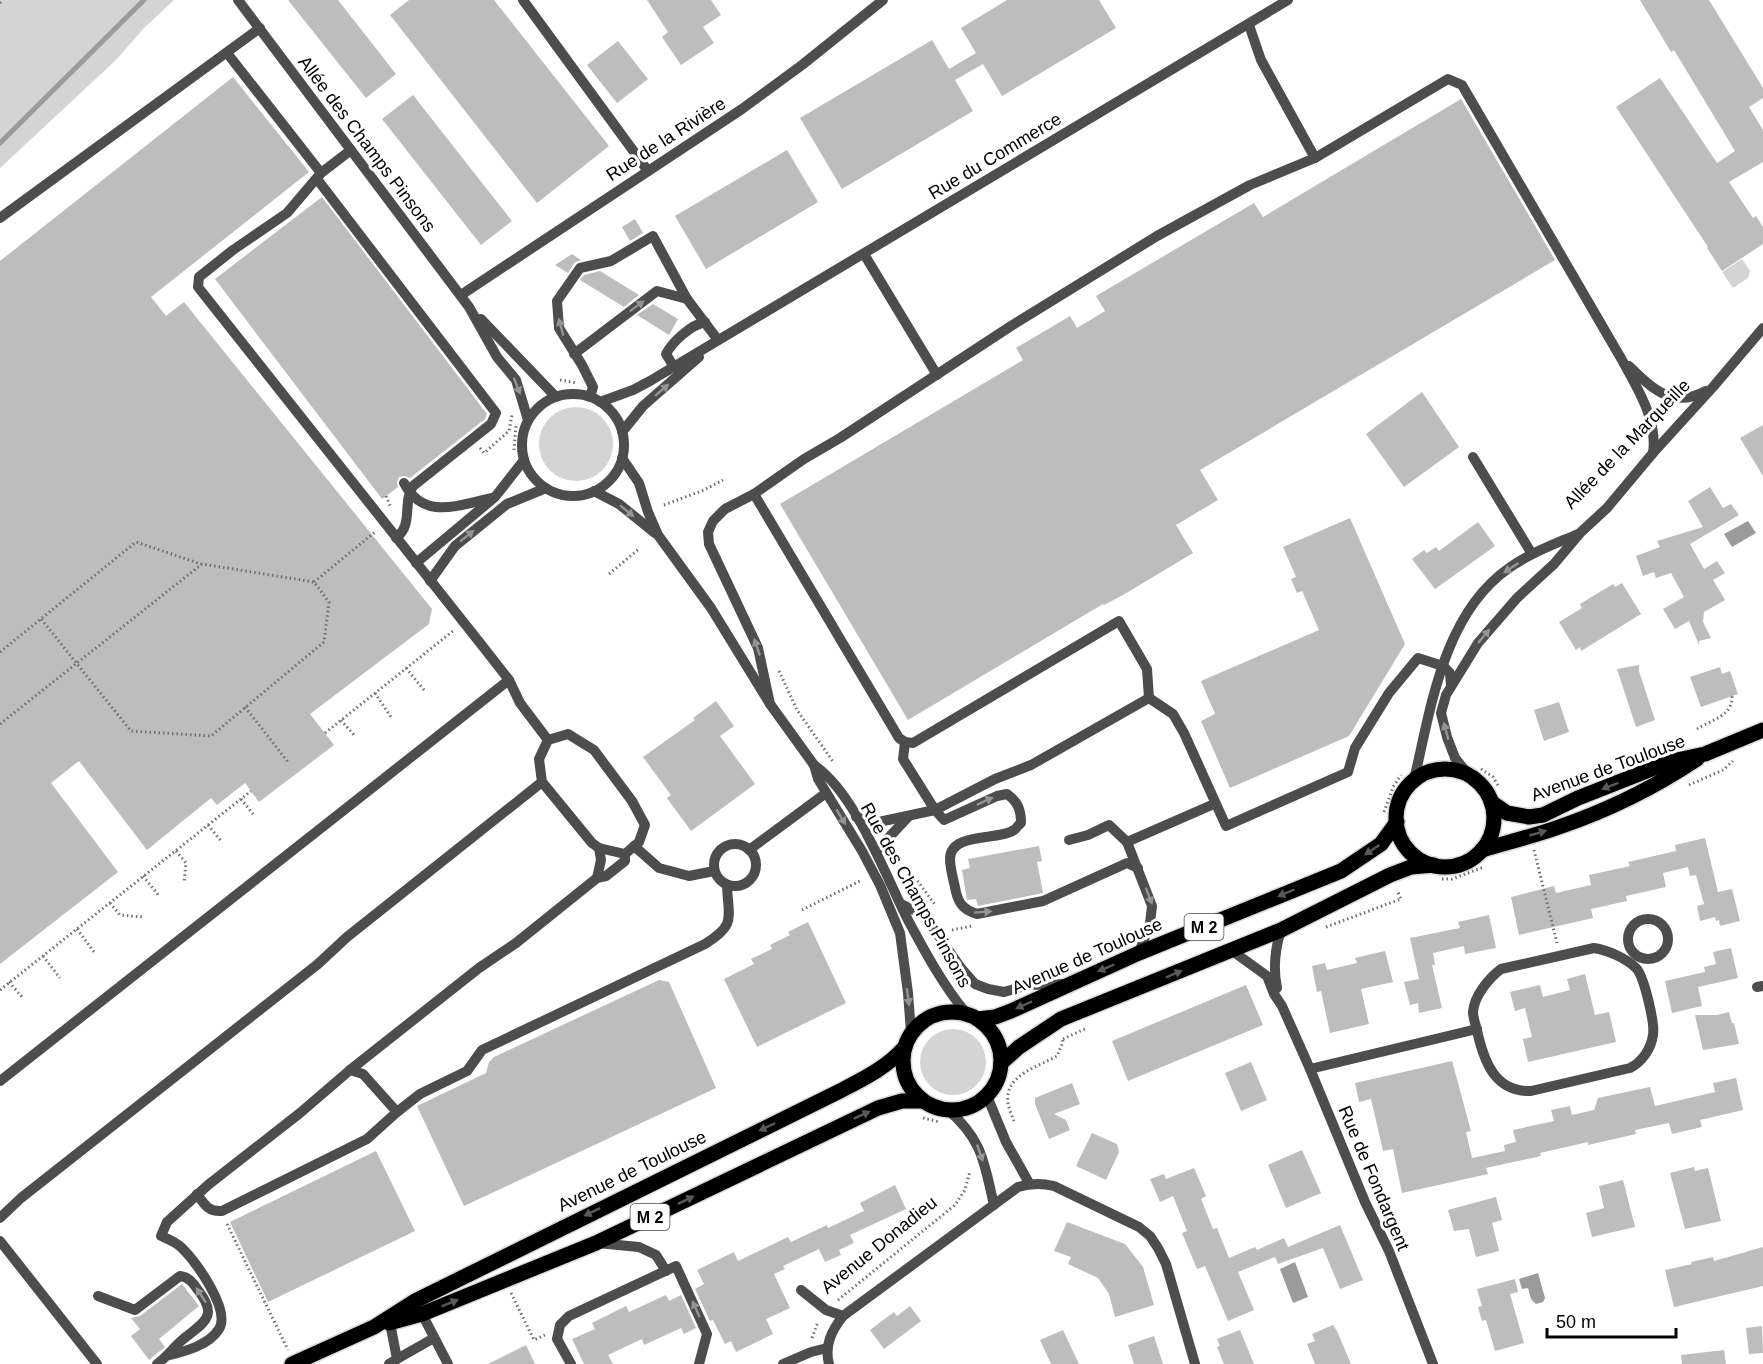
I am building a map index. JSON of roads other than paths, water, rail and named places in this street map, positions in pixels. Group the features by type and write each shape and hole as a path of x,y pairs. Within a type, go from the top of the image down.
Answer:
{"main road":[{"name":"Avenue de Toulouse","path":"1496,796 1507,813 1529,817 1543,815 1578,798 1672,762 1705,754 1763,730"},
{"name":"Avenue de Toulouse","path":"1486,856 1583,817 1679,771 1705,754"},
{"path":"1446,769 1473,771 1482,786 1496,796 1493,827 1486,856 1447,866 1436,872 1408,849 1400,837 1397,810 1400,799 1414,780 1424,774 1446,769"},
{"name":"Avenue de Toulouse","path":"972,1016 995,1017 1139,953 1341,871 1382,844 1397,822"},
{"name":"M 2","path":"1001,1063 1019,1047 1061,1019 1281,930 1390,875 1411,867 1436,872"},
{"path":"948,1012 972,1016 991,1030 999,1046 1001,1063 997,1081 987,1096 946,1117 922,1101 912,1091 905,1077 902,1063 904,1048 911,1032 930,1016 948,1012"},
{"name":"Avenue de Toulouse","path":"293,1363 374,1327 426,1296 840,1091 893,1060 904,1048"},
{"name":"Avenue de Toulouse","path":"374,1327 422,1314 596,1243 878,1108 902,1101 922,1101"}],"street":[{"name":"Allée des Champs Pinsons","path":"238,0 399,217 461,295 497,357 516,380 523,421"},
{"path":"523,0 648,171"},
{"name":"Rue de la Rivière","path":"461,295 742,109 802,65 883,0"},
{"name":"Rue du Commerce","path":"595,399 633,390 674,367 1288,0"},
{"path":"1249,25 1262,60 1315,158"},
{"path":"0,218 260,28"},
{"path":"227,53 496,413 491,424 413,486 406,487"},
{"path":"770,704 758,648 709,544 708,532 713,521 725,509 754,494 804,459 1011,326 1157,236 1250,185 1315,158 1448,79 1462,85 1622,360 1644,401 1651,425 1653,453"},
{"path":"351,150 319,176 287,213 233,250 199,277 198,287 464,623 508,680 520,703 548,740"},
{"path":"595,399 593,387 582,364 559,328 557,301 580,268 611,261 653,236 687,299 718,340"},
{"path":"864,254 937,375"},
{"path":"574,354 657,291 687,299"},
{"name":"Allée des Champs Pinsons","path":"469,307 556,397"},
{"path":"674,367 666,354 670,347 693,327 705,322"},
{"name":"Allée de la Marqueille","path":"1473,771 1455,758 1441,713 1451,685 1478,643 1517,598 1554,564 1581,532 1607,508 1763,328"},
{"name":"Rue du Commerce","path":"622,432 643,406 718,340"},
{"path":"1622,360 1654,390 1674,398 1696,396 1713,387"},
{"path":"577,394 595,399 613,413 622,432 624,445 622,458 611,478 594,491 578,495 564,495 546,488 533,477 524,460 523,421 540,406 556,397 577,394"},
{"path":"1473,457 1532,554"},
{"name":"Rue des Champs Pinsons","path":"622,458 639,483 658,535 711,608 770,704 814,765 826,774 856,817 876,851 901,904 942,980 972,1016"},
{"path":"416,562 495,497 524,460"},
{"path":"406,487 419,502 437,509 495,497"},
{"path":"396,538 404,532 405,527 406,487"},
{"path":"430,581 449,553 463,539 507,504 546,488"},
{"name":"Rue des Champs Pinsons","path":"594,491 619,504 658,535"},
{"path":"754,494 899,738 904,742 913,743 1119,621 1147,669 1149,698"},
{"name":"Allée de la Marqueille","path":"1414,780 1422,738 1443,666 1472,605 1489,584 1508,568 1532,554 1581,532"},
{"path":"1149,698 1173,714 1184,733 1214,804 1226,826 1348,772 1355,748 1389,693 1418,658 1443,666 1450,673 1451,685"},
{"path":"0,1081 508,680"},
{"path":"856,817 874,823 935,810 995,779 1032,765 1149,698"},
{"path":"170,1355 199,1347 219,1329 222,1316 207,1281 181,1246 161,1236 167,1222 197,1194 479,968 516,943 597,878 606,876 625,861 630,850 639,842 645,825 632,801 594,750 568,734 548,740 539,759 542,782 592,843 599,848 630,850 659,868 688,876 714,871"},
{"path":"904,742 903,759 935,810 944,820 997,796 1007,794 1015,799 1021,812 1021,823 1014,830 969,840 956,845 952,851 950,858 957,897 968,911 977,914 1043,901 1127,863 1138,868"},
{"name":"Rue des Champs Pinsons","path":"814,765 818,779 871,868 900,933 909,993 911,1032"},
{"path":"0,1218 21,1198 318,964 347,937 542,782"},
{"path":"749,850 826,793"},
{"path":"1127,842 1214,804"},
{"path":"876,851 909,815"},
{"path":"1069,840 1088,835 1109,825 1127,842 1152,906 1150,923 1139,953"},
{"path":"735,844 749,850 756,866 754,874 743,885 727,885 721,882 714,871 716,856 727,846 735,844"},
{"path":"597,878 601,860 599,848"},
{"path":"197,1194 207,1208 214,1212 222,1211 367,1139 420,1094 467,1071 482,1050 705,944 721,934 730,918 727,885"},
{"path":"901,904 924,915 975,984 1004,992 1028,985 1068,984"},
{"path":"1621,959 1629,946 1629,933 1639,920 1646,918 1661,923 1666,930 1668,937 1665,950 1654,958 1643,959 1637,956 1629,946"},
{"name":"Rue de Fondargent","path":"1281,930 1276,946 1275,978 1282,1006"},
{"path":"1643,959 1644,982 1654,1033 1639,1063 1630,1068 1531,1091 1521,1091 1506,1084 1491,1072 1484,1059 1473,1012 1476,1000 1493,975 1501,969 1594,948 1606,950 1636,968 1644,982"},
{"name":"Rue de Fondargent","path":"1232,950 1267,976 1282,1006 1365,1202 1389,1251 1433,1364"},
{"path":"1310,1069 1477,1029"},
{"path":"350,1070 363,1074 397,1112"},
{"path":"987,1096 1006,1142 1029,1183 1054,1186 1139,1227 1150,1236 1166,1264 1196,1364"},
{"path":"946,1117 962,1122 981,1150 994,1205"},
{"name":"Avenue Donadieu","path":"827,1348 835,1325 843,1316 1018,1187 1029,1183"},
{"path":"0,1240 97,1364"},
{"path":"596,1243 639,1247 656,1255 666,1271"},
{"path":"571,1364 556,1339 560,1324 569,1316 676,1266 707,1334 699,1364"},
{"path":"98,1296 135,1310 180,1276 186,1277 205,1298 209,1309 206,1322 157,1364"},
{"path":"801,1290 826,1310 843,1316"},
{"path":"422,1314 448,1364"},
{"path":"390,1323 393,1361 434,1338"},
{"path":"783,1364 827,1348 829,1364"}],"waterway":[{"path":"0,143 144,0"}]}
